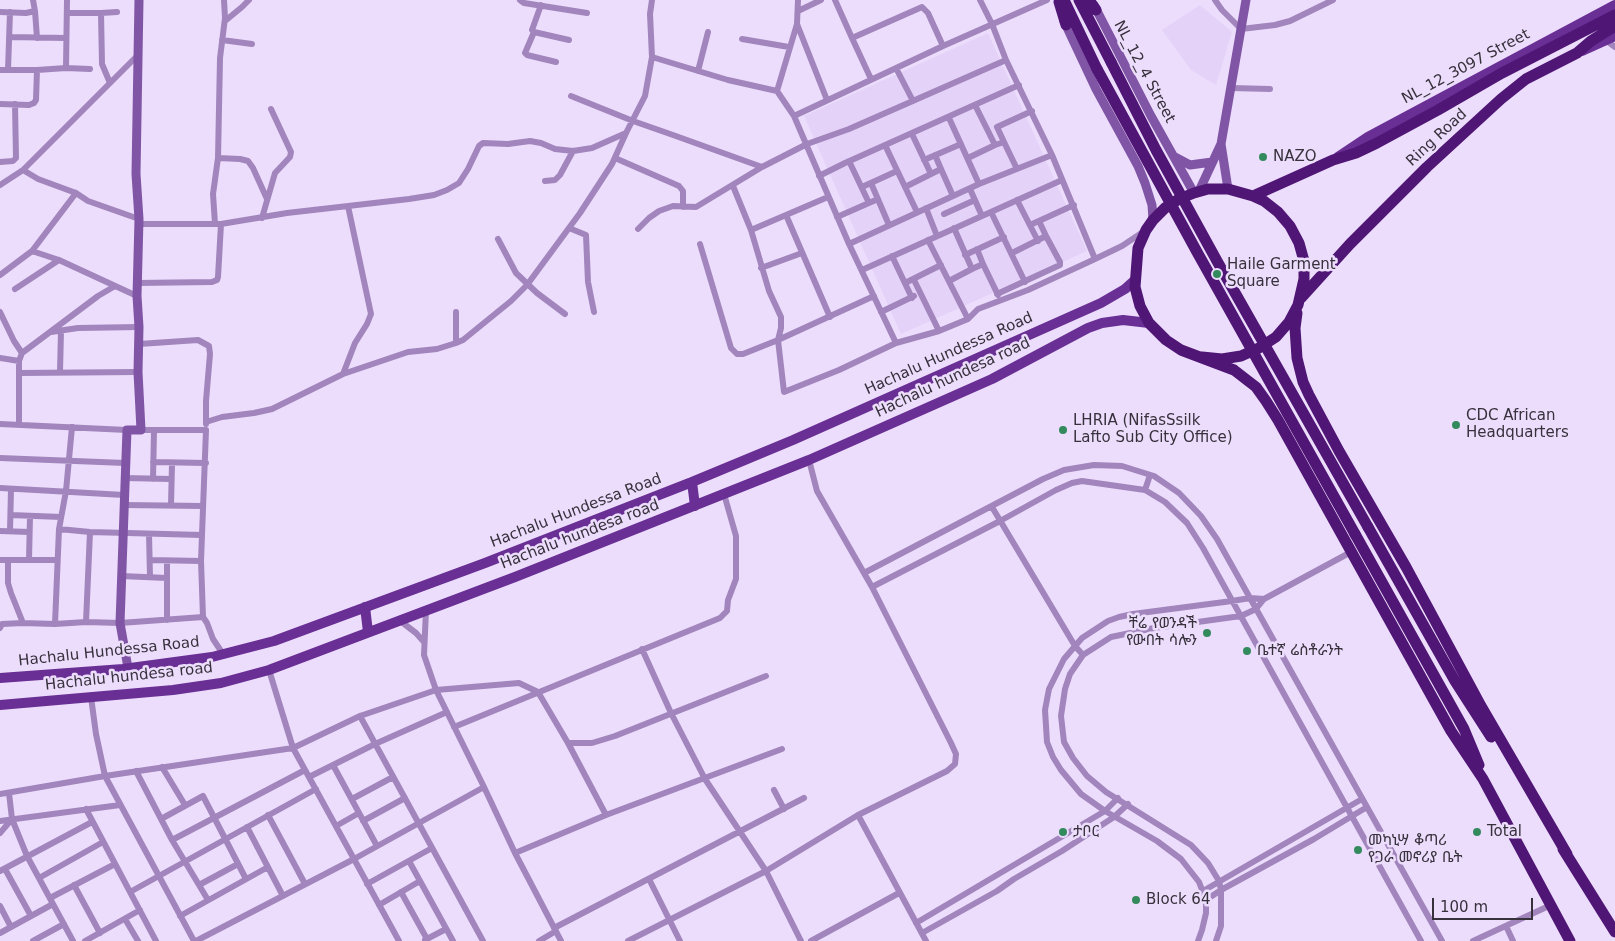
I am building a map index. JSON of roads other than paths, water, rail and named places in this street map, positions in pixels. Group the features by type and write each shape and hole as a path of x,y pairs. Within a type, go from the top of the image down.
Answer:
{"highway":[{"path":"1056,0 1066,25"},
{"path":"1064,0 1097,69 1264,374 1464,729 1476,754 1483,779"},
{"path":"1079,0 1156,150 1208,245 1455,681 1615,932"},
{"name":"Ring Road","path":"1254,196 1333,160 1356,153 1377,143 1502,73 1615,15"},
{"name":"Ring Road","path":"1300,301 1350,244 1427,167 1501,99 1526,79 1577,54 1591,41 1615,26"},
{"path":"1567,854 1481,706 1309,394 1300,370 1295,347 1295,328 1304,279 1304,261 1299,243 1290,226 1278,212 1264,201 1254,196 1228,189 1196,192 1179,199 1165,208 1153,220 1138,248 1135,287 1140,306 1149,323 1171,344 1181,350 1234,370 1256,387 1278,420 1451,731 1483,779 1570,941"},
{"path":"1202,357 1222,359 1241,356 1259,348 1276,337 1289,322 1300,301"}],"main road":[{"name":"NL_12_3097 Street","path":"1333,160 1368,137 1615,5"},
{"path":"1577,54 1612,41"},
{"name":"Hachalu Hundessa Road","path":"0,678 128,668 212,657 274,641 485,563 692,482 793,440 1101,303 1125,289 1135,280"},
{"name":"Hachalu hundesa road","path":"0,705 174,690 221,683 269,670 695,506 809,460 992,379 1088,328 1102,323 1123,320 1149,323"},
{"path":"692,482 695,506"},
{"path":"365,607 368,632"}],"street":[{"path":"33,0 37,38"},
{"path":"66,68 67,0"},
{"path":"139,0 136,174 139,222 137,296 141,430"},
{"path":"138,283 212,282 217,280 218,277 218,224 213,194 218,158 220,58 225,21 224,0"},
{"path":"225,21 249,0"},
{"path":"520,0 524,3 587,13"},
{"path":"206,422 222,417 272,409 344,374 408,352 437,349 456,343 463,340 511,302 527,285 569,228 615,158 645,96 652,57 650,14 652,0"},
{"path":"777,91 797,24 798,0"},
{"path":"798,11 822,0"},
{"path":"835,0 871,79"},
{"path":"980,0 1006,60 1052,155 1095,260"},
{"path":"794,116 942,46 1047,0"},
{"path":"1215,0 1241,29"},
{"path":"1196,192 1221,144 1246,0"},
{"path":"1241,29 1275,25 1290,21 1333,0"},
{"name":"NL_12_4 Street","path":"1092,3 1151,116 1196,192"},
{"path":"541,5 532,28 534,32 525,53 556,62"},
{"path":"852,38 922,7 928,12 942,46"},
{"path":"0,12 26,13 35,11"},
{"path":"8,70 10,12"},
{"path":"66,13 117,12"},
{"path":"101,13 102,64 110,83"},
{"path":"797,24 827,100"},
{"path":"1066,25 1096,89 1138,166 1152,205 1153,220"},
{"path":"534,32 570,40"},
{"path":"698,71 708,32"},
{"path":"10,37 66,38"},
{"path":"742,39 790,47"},
{"path":"222,40 252,44"},
{"path":"0,185 23,170 138,55"},
{"path":"652,57 728,80 777,91 794,116 849,244 896,343"},
{"path":"638,229 659,211 673,206 696,207 734,186 762,167 807,144 848,129 1006,60"},
{"path":"0,70 66,68 90,70"},
{"path":"896,68 912,101"},
{"path":"0,104 29,105 36,100 36,70"},
{"path":"819,176 1019,85"},
{"path":"1231,88 1270,89"},
{"path":"571,96 632,121 762,167"},
{"path":"0,162 14,161 16,158 15,104"},
{"path":"975,105 995,145"},
{"path":"262,218 275,173 290,157 290,152 271,109"},
{"path":"987,131 1032,111"},
{"path":"949,118 979,184"},
{"path":"997,127 1016,169"},
{"path":"23,170 38,180 76,193 88,201 139,222 218,224 262,218 287,212 434,195 459,183 479,146 483,143 508,144 530,141 542,143 555,149 574,151 592,148 626,133"},
{"path":"912,134 931,174"},
{"path":"968,158 1004,142"},
{"path":"924,160 961,144"},
{"path":"1221,144 1228,189"},
{"path":"885,145 917,212"},
{"path":"545,181 555,180 560,175 574,151"},
{"path":"935,155 953,196"},
{"path":"849,244 979,184 1052,155"},
{"path":"1174,156 1190,165 1212,162"},
{"path":"218,158 240,159 248,162 253,168 267,199"},
{"path":"615,158 679,186 683,191 683,207"},
{"path":"849,161 870,203"},
{"path":"905,187 941,169"},
{"path":"862,187 898,171"},
{"path":"862,270 1062,180"},
{"path":"871,183 890,225"},
{"path":"734,186 751,230 769,291 781,317 778,340 784,392 839,370 896,343 939,331 968,319 978,310 1095,260 1122,246 1146,230"},
{"path":"970,189 982,216"},
{"path":"0,274 32,251 76,193"},
{"path":"751,230 828,197"},
{"path":"837,217 878,199"},
{"path":"944,214 975,200"},
{"path":"1017,200 1038,241"},
{"path":"1030,225 1074,205"},
{"path":"344,374 355,343 371,314 348,206"},
{"path":"926,208 937,236"},
{"path":"991,212 1025,282"},
{"path":"786,215 830,317"},
{"path":"997,294 1060,265 1039,221"},
{"path":"569,228 586,235 588,282 594,312"},
{"path":"954,228 972,269"},
{"path":"1012,253 1046,236"},
{"path":"965,255 1004,237"},
{"path":"498,239 516,273 527,285 565,314"},
{"path":"928,240 968,319"},
{"path":"700,244 731,348 737,354 743,354 778,340 874,296"},
{"path":"977,249 1000,301"},
{"path":"32,251 59,260 137,296"},
{"path":"761,268 802,253"},
{"path":"892,256 912,298"},
{"path":"15,289 59,260"},
{"path":"948,281 984,264"},
{"path":"905,283 941,265"},
{"path":"914,280 939,331"},
{"path":"19,425 19,361 22,352 98,296 115,286"},
{"path":"881,312 920,294"},
{"path":"0,312 14,341 22,352"},
{"path":"456,312 456,343"},
{"path":"48,333 78,328 139,328"},
{"path":"60,372 61,330"},
{"path":"139,344 198,340 208,346 210,354 206,401 206,463 201,562 203,617 213,639 223,654"},
{"path":"0,358 19,361"},
{"path":"19,373 138,372"},
{"path":"0,424 154,431 206,430"},
{"path":"55,624 59,529 66,490 72,427"},
{"path":"127,430 120,576 120,623 128,668"},
{"path":"153,479 154,431"},
{"path":"0,458 125,463"},
{"path":"628,941 766,871 858,815 948,771 955,764 956,754 952,743 872,587 817,492 809,460"},
{"path":"153,462 172,464 206,463"},
{"path":"171,505 172,464"},
{"path":"864,573 1042,479 1064,470 1094,465 1122,466 1150,475 1179,493 1201,516 1216,539 1442,941"},
{"path":"1144,490 1150,475"},
{"path":"124,478 171,480"},
{"path":"872,587 1056,490 1082,481 1144,490 1165,502 1187,522 1203,548 1421,941"},
{"path":"0,488 66,490 124,495"},
{"path":"10,531 11,489"},
{"path":"454,727 720,618 727,611 728,600 736,579 736,536 724,494"},
{"path":"124,505 203,506"},
{"path":"992,506 1075,646 1083,655"},
{"path":"11,515 61,517"},
{"path":"29,560 30,516"},
{"path":"59,529 90,532 202,535"},
{"path":"0,531 29,532"},
{"path":"86,622 90,532"},
{"path":"149,534 150,577"},
{"path":"1216,941 1221,926 1221,890 1219,881 1208,863 1191,844 1106,792 1088,776 1073,758 1064,742 1061,716 1070,674 1083,655 1111,636 1241,616 1256,609 1264,599 1351,552"},
{"path":"0,560 57,560"},
{"path":"8,560 8,583 23,623"},
{"path":"150,560 201,562"},
{"path":"167,562 167,620"},
{"path":"120,576 167,578"},
{"path":"1198,941 1204,922 1206,900 1204,890 1192,872 1181,859 1158,841 1114,817 1081,794 1053,757 1047,742 1045,710 1049,689 1064,659 1075,646 1082,638 1108,621 1119,617 1250,598 1264,599"},
{"path":"426,610 424,655 436,690 515,853 561,941"},
{"path":"1,625 23,623 120,623 203,617"},
{"path":"399,620 424,642"},
{"path":"642,650 671,713 705,779 766,871 801,941"},
{"path":"269,670 293,748 399,941"},
{"path":"568,743 592,743 615,736 766,676"},
{"path":"0,794 136,771 293,748 360,716 436,690 519,683 538,692 568,743 606,815"},
{"path":"92,696 96,734 105,776 195,941 354,859 484,787"},
{"path":"309,777 375,744 447,712"},
{"path":"360,716 482,941"},
{"path":"515,853 606,815 782,749"},
{"path":"333,765 377,846"},
{"path":"162,767 184,805"},
{"path":"172,840 305,770"},
{"path":"136,771 172,840 208,900"},
{"path":"352,799 393,777"},
{"path":"130,892 316,789"},
{"path":"774,790 784,809"},
{"path":"9,793 12,819 27,856 73,941"},
{"path":"161,819 203,796 246,879"},
{"path":"363,821 405,798"},
{"path":"539,941 555,930 649,879 804,798"},
{"path":"916,923 1105,811 1118,798"},
{"path":"1204,890 1362,799"},
{"path":"922,933 1062,851 1114,817 1128,804"},
{"path":"0,821 120,805"},
{"path":"1206,900 1367,807"},
{"path":"86,809 156,941"},
{"path":"336,826 359,813"},
{"path":"268,815 305,884"},
{"path":"858,815 926,941"},
{"path":"0,833 12,819"},
{"path":"31,916 2,870 92,822"},
{"path":"247,827 283,896"},
{"path":"39,878 103,842"},
{"path":"367,884 432,848"},
{"path":"409,861 453,941"},
{"path":"0,933 31,916 74,885 115,864"},
{"path":"199,885 238,864"},
{"path":"180,916 268,866"},
{"path":"649,879 680,941"},
{"path":"379,905 420,881"},
{"path":"74,885 100,933"},
{"path":"401,892 425,940 446,928"},
{"path":"811,941 899,894"},
{"path":"1474,941 1482,939 1551,905"},
{"path":"0,906 11,927"},
{"path":"85,941 140,910"},
{"path":"125,919 137,941"},
{"path":"33,941 43,939 64,924"},
{"path":"1506,926 1513,941"}],"place":[{"name":"NAZO","path":"1263,157"},
{"name":"Haile Garment Square","path":"1217,274"},
{"name":"CDC African Headquarters","path":"1456,425"},
{"name":"LHRIA (NifasSsilk Lafto Sub City Office)","path":"1063,430"},
{"name":"ቸሬ የወንዳች የውበት ሳሎን","path":"1207,633"},
{"name":"ቤተኛ ሬስቶራንት","path":"1247,651"},
{"name":"ታቦር","path":"1063,832"},
{"name":"Total","path":"1477,832"},
{"name":"መካኒሣ ቆጣሪ የጋራ መኖሪያ ቤት","path":"1358,850"},
{"name":"Block 64","path":"1136,900"}]}
